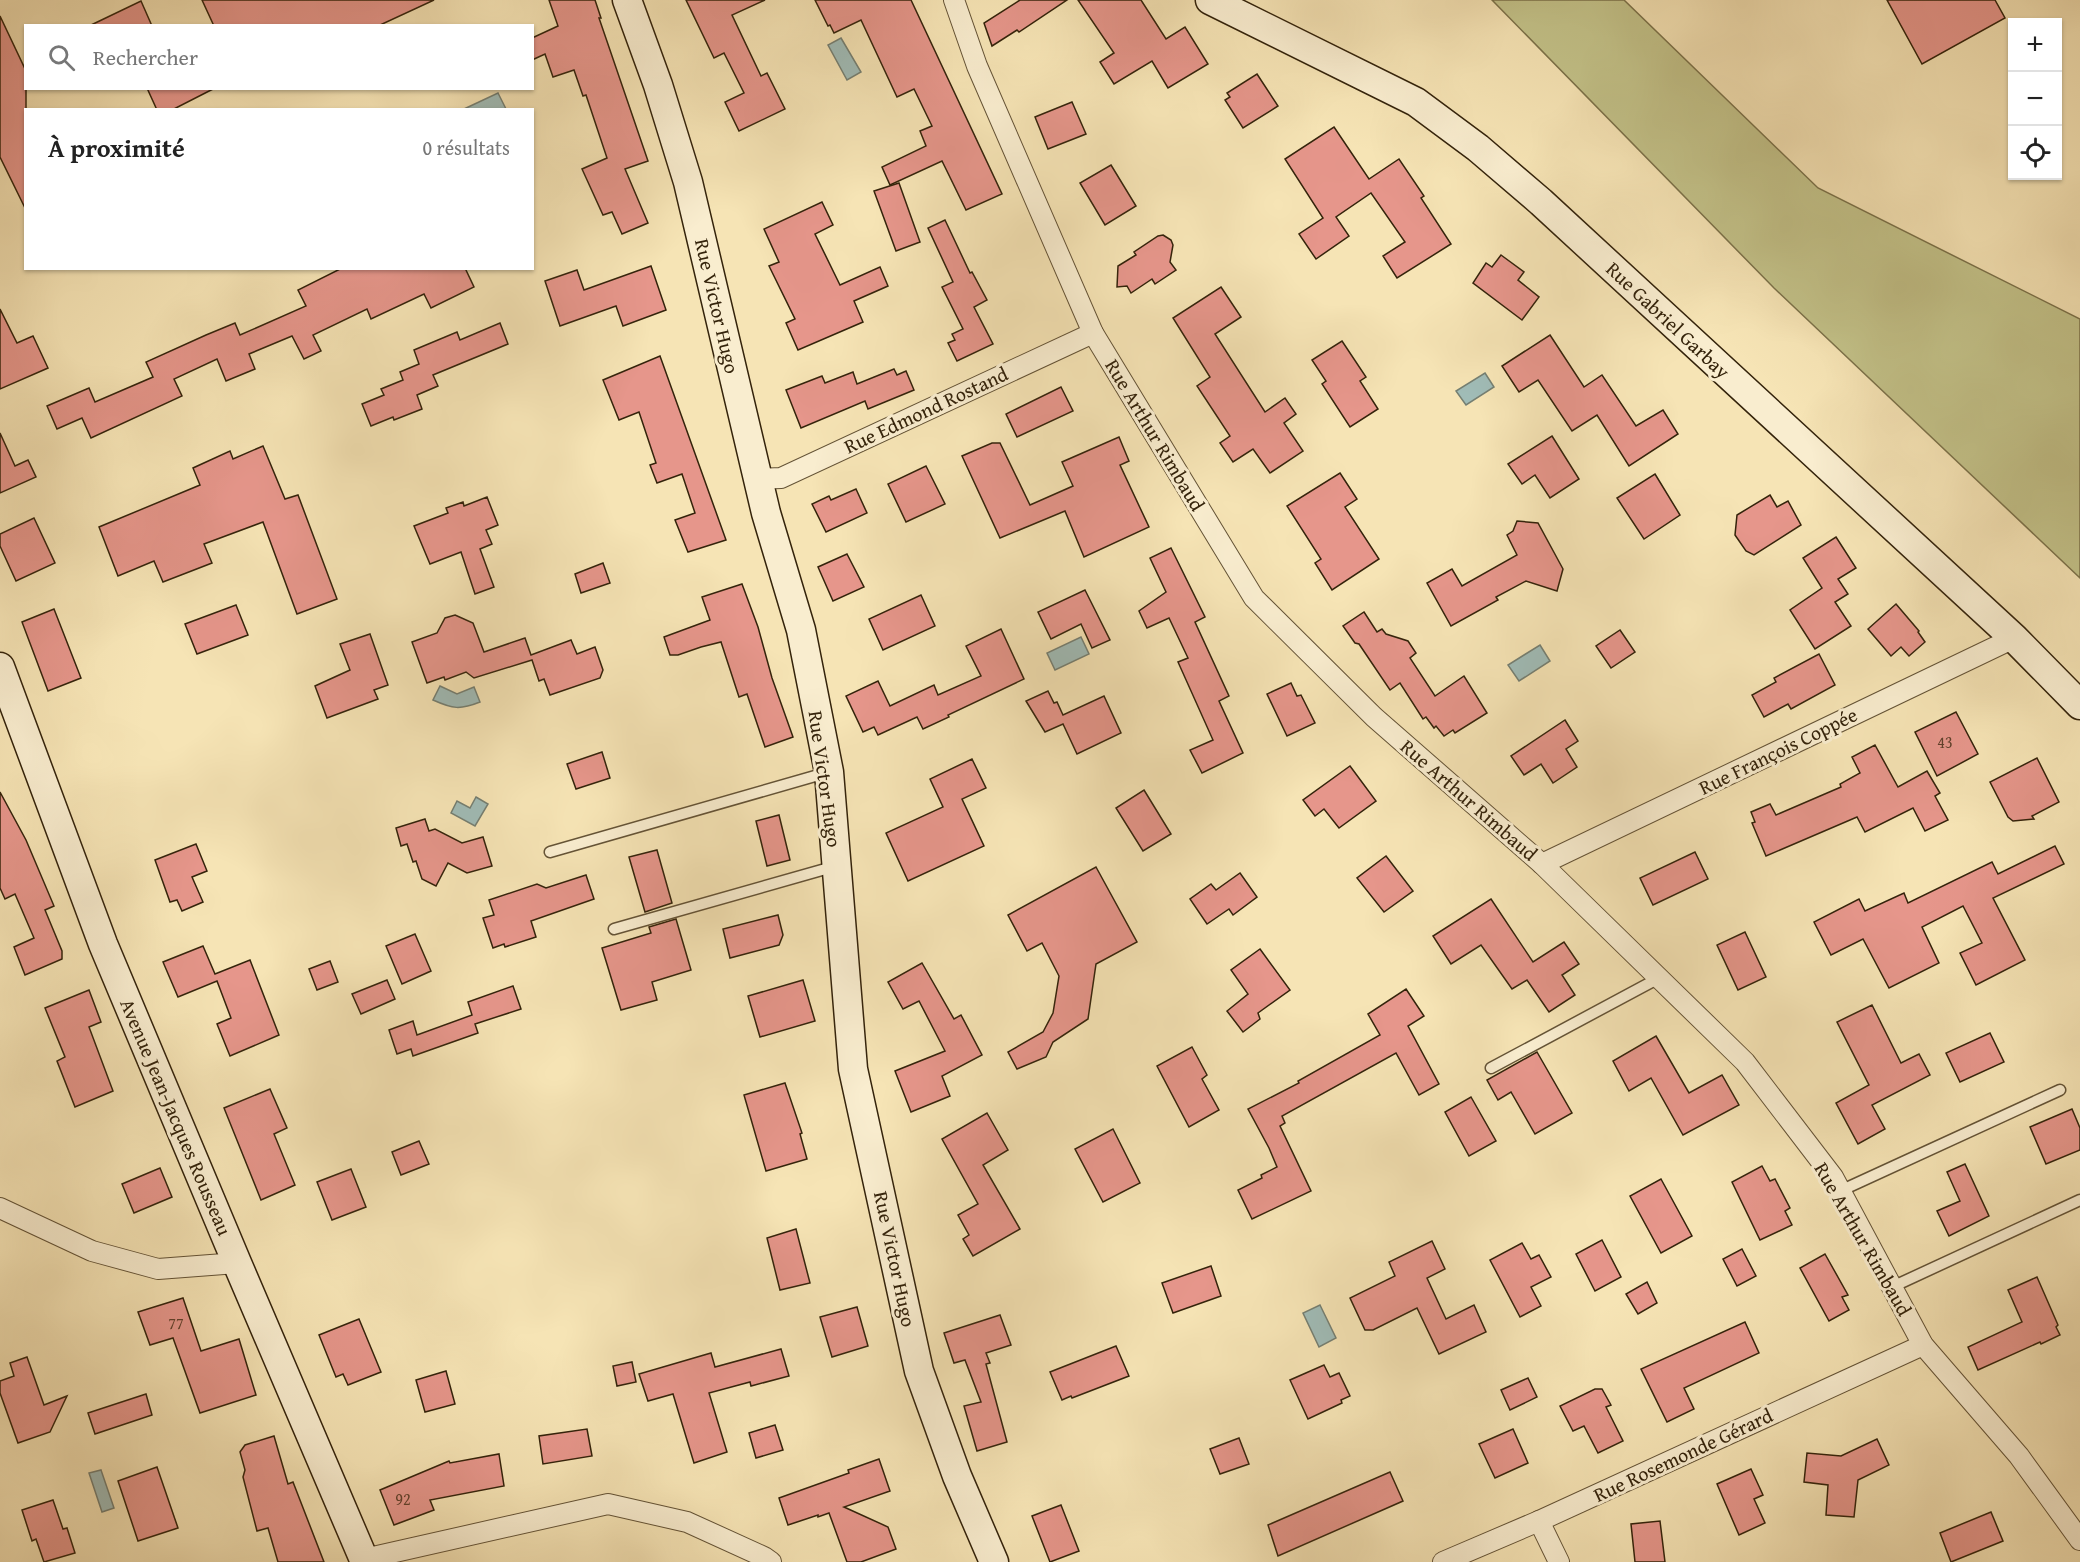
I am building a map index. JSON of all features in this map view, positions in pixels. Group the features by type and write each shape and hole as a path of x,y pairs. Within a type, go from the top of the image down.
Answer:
{"street":[{"name":"Rue Victor Hugo","path":"627,0 658,85 688,182 758,479 801,630 829,772 853,1069 919,1371 957,1476 994,1562"},
{"name":"Rue Arthur Rimbaud","path":"954,0 977,66 1093,333 1254,598 1374,717 1542,864 1745,1062 1833,1178 1923,1345 2019,1455 2078,1533"},
{"name":"Rue Gabriel Garbay","path":"1210,0 1416,102 1478,148 1541,202 2014,638 2080,705"},
{"name":"Rue Edmond Rostand","path":"758,479 781,478 1093,333"},
{"name":"Rue François Coppée","path":"1542,864 2014,638"},
{"name":"Avenue Jean-Jacques Rousseau","path":"0,667 103,944 365,1561"},
{"path":"0,1208 92,1251 158,1269 237,1263"},
{"name":"Rue Rosemonde Gérard","path":"1443,1562 1539,1521 1923,1345"},
{"path":"365,1561 608,1504 687,1522 771,1562"},
{"path":"1539,1521 1559,1562"}],"lane":[{"path":"550,852 829,772"},
{"path":"615,929 836,866"},
{"path":"1491,1068 1659,978"},
{"path":"1840,1191 2060,1090"},
{"path":"1892,1287 2080,1200"}],"shaded area":[{"path":"1492,0 1624,0 1818,188 2080,319 2080,578 1774,288"}],"water":[{"path":"841,38 861,72 847,80 828,45"},
{"path":"498,93 506,108 466,108"},
{"path":"1485,373 1494,387 1466,405 1456,391"},
{"path":"1081,637 1089,654 1055,670 1047,653"},
{"path":"1540,645 1550,661 1519,681 1508,665"},
{"path":"440,686 457,694 474,687 480,702 462,707 451,707 440,703 433,700"},
{"path":"476,797 488,804 475,826 451,813 457,801 470,808"},
{"path":"1320,1305 1336,1338 1319,1347 1303,1313"},
{"path":"101,1470 114,1508 102,1512 89,1473"}],"building":[{"path":"202,0 434,0 382,24 213,24"},
{"path":"549,0 595,0 601,18 599,18 648,161 625,169 648,223 622,234 612,212 603,215 582,169 607,158 586,95 583,96 574,70 553,77 545,54 534,59 534,37 558,26"},
{"path":"686,0 765,0 732,15 761,76 767,73 785,109 739,131 725,102 744,93 724,53 714,58"},
{"path":"815,0 911,0 1002,194 966,210 942,161 890,185 882,167 926,146 920,131 932,126 914,89 897,97 861,20 834,33"},
{"path":"1020,0 1067,0 1019,32 1017,30 992,46 984,23"},
{"path":"1078,0 1141,0 1166,39 1185,27 1208,64 1168,88 1152,61 1114,84 1100,62 1114,53"},
{"path":"1887,0 1995,0 2005,18 1922,64"},
{"path":"141,1 151,24 93,24"},
{"path":"0,16 24,67 26,108 24,108 24,206 0,157"},
{"path":"1257,74 1278,106 1243,128 1225,100 1230,97 1227,93"},
{"path":"148,90 211,90 176,108 156,108"},
{"path":"1072,102 1086,134 1048,149 1035,117"},
{"path":"1334,127 1369,179 1399,159 1424,196 1421,198 1451,244 1397,278 1383,256 1405,242 1371,193 1336,217 1349,236 1316,259 1299,234 1323,218 1285,159"},
{"path":"1111,165 1136,206 1105,225 1080,183"},
{"path":"899,183 920,242 896,251 874,191"},
{"path":"822,202 833,225 815,234 840,285 880,267 888,286 854,301 863,322 798,350 786,323 795,319 769,266 779,262 764,229"},
{"path":"945,220 970,273 972,272 987,300 974,307 993,344 957,361 948,343 955,340 952,334 963,329 942,287 953,282 928,228"},
{"path":"1163,235 1171,240 1173,245 1170,262 1176,270 1155,284 1152,279 1131,293 1127,286 1117,287 1118,266 1136,255 1134,252"},
{"path":"1501,255 1524,272 1518,280 1539,297 1522,320 1473,283 1486,263 1492,267"},
{"path":"651,266 666,310 623,326 616,306 560,326 545,281 577,270 584,290"},
{"path":"338,270 466,270 474,287 431,308 424,294 371,319 367,309 313,335 321,351 304,359 292,336 249,354 255,369 226,381 217,359 174,379 182,396 91,438 82,418 57,429 47,406 89,388 95,402 153,377 146,362 235,323 240,335 306,306 298,290"},
{"path":"1221,287 1241,317 1215,334 1265,412 1285,398 1296,414 1284,423 1303,451 1270,473 1253,449 1233,462 1220,443 1230,436 1197,386 1210,377 1173,318"},
{"path":"0,309 17,343 33,336 48,368 0,389"},
{"path":"500,323 508,344 433,375 438,386 417,395 422,409 371,426 362,404 384,395 381,389 403,380 400,372 419,364 414,350 457,332 460,340"},
{"path":"1550,335 1584,387 1602,375 1636,426 1663,410 1678,434 1629,466 1597,415 1572,431 1538,380 1519,392 1502,366"},
{"path":"1342,341 1366,377 1360,381 1378,409 1350,427 1322,384 1326,381 1312,360"},
{"path":"660,356 726,540 688,552 675,520 695,513 682,474 657,483 650,465 656,463 639,412 619,420 603,380"},
{"path":"894,369 897,375 906,371 914,390 868,409 865,401 801,428 786,390 822,376 825,383 853,372 857,384"},
{"path":"1061,387 1073,411 1017,437 1006,414"},
{"path":"0,433 15,466 28,460 36,477 0,493"},
{"path":"1552,436 1579,479 1550,498 1535,475 1522,484 1508,464"},
{"path":"1119,437 1129,461 1120,465 1149,527 1084,557 1065,511 1000,538 962,456 992,443 1000,443 1030,505 1073,486 1062,462"},
{"path":"263,446 285,499 298,495 337,599 297,614 263,522 204,544 212,563 163,582 154,561 118,576 99,527 200,485 193,468 230,451 233,459"},
{"path":"926,466 945,504 906,522 888,484"},
{"path":"1340,473 1357,499 1345,507 1379,559 1332,590 1315,563 1321,559 1287,506"},
{"path":"1655,474 1680,515 1644,539 1617,498"},
{"path":"856,489 867,513 826,532 812,504 829,496 831,500"},
{"path":"1770,495 1777,507 1788,501 1801,525 1754,555 1746,551 1735,535 1737,515"},
{"path":"487,497 498,525 486,530 492,544 480,549 494,587 475,594 461,552 430,564 414,526 448,513 446,508 463,502 464,506"},
{"path":"34,518 55,563 16,581 0,546 0,534"},
{"path":"1517,521 1538,523 1563,569 1557,591 1526,581 1496,597 1498,600 1451,626 1427,583 1452,569 1462,586 1517,555 1507,535 1513,531"},
{"path":"1836,537 1856,568 1838,579 1848,594 1835,602 1851,626 1815,649 1790,610 1822,588 1803,558"},
{"path":"1171,548 1205,617 1195,622 1229,696 1219,701 1243,753 1202,773 1190,750 1213,740 1178,662 1188,658 1169,618 1147,628 1139,611 1166,592 1150,558"},
{"path":"847,554 864,587 833,601 818,567"},
{"path":"603,563 610,583 581,593 575,574"},
{"path":"742,584 793,737 765,747 747,694 739,697 721,642 678,655 670,655 664,637 710,620 702,597"},
{"path":"1085,590 1110,640 1092,648 1081,624 1051,639 1038,612"},
{"path":"921,595 935,626 883,650 869,619"},
{"path":"1896,604 1919,631 1925,642 1909,656 1901,647 1891,656 1868,629"},
{"path":"236,605 248,635 197,654 185,624"},
{"path":"54,609 81,678 48,691 22,622"},
{"path":"1364,612 1377,632 1382,629 1386,634 1408,641 1416,653 1410,658 1435,696 1464,676 1487,713 1455,733 1453,730 1444,736 1426,717 1423,719 1400,683 1390,690 1359,644 1355,643 1343,626"},
{"path":"455,615 473,623 484,652 525,638 531,655 571,640 577,654 595,647 603,670 600,678 550,695 544,679 539,681 532,660 474,678 466,672 445,680 444,677 427,683 412,642 437,633 445,618"},
{"path":"1001,629 1024,679 923,729 917,717 878,735 874,727 863,732 846,696 878,681 890,706 934,685 938,695 981,676 966,646"},
{"path":"1620,630 1635,652 1611,668 1596,646"},
{"path":"370,634 388,685 374,690 378,699 327,718 315,686 350,670 340,644"},
{"path":"1819,654 1835,685 1791,709 1788,704 1764,717 1752,695 1776,682 1774,678"},
{"path":"1291,683 1297,696 1301,695 1315,723 1287,736 1267,694"},
{"path":"1048,691 1054,703 1057,702 1063,715 1104,696 1121,733 1077,754 1063,724 1045,732 1026,701"},
{"path":"1956,712 1978,754 1937,776 1915,732"},
{"path":"1565,720 1578,741 1566,749 1577,767 1553,783 1541,764 1524,775 1511,756"},
{"path":"1875,745 1898,787 1927,771 1940,793 1935,796 1948,820 1925,831 1913,808 1865,832 1857,817 1766,856 1752,823 1755,822 1751,812 1770,804 1776,815 1841,787 1840,784 1860,773 1852,757"},
{"path":"602,752 610,778 576,789 567,764"},
{"path":"2037,758 2059,802 2032,816 2034,819 2013,821 2008,817 1990,782"},
{"path":"972,759 986,788 962,799 984,846 908,881 886,833 943,807 930,779"},
{"path":"1350,766 1376,801 1339,828 1324,809 1315,816 1303,800"},
{"path":"1144,790 1171,834 1143,851 1116,808"},
{"path":"0,792 26,840 54,906 45,910 62,951 62,959 25,975 14,947 34,938 15,894 5,899 0,888"},
{"path":"779,815 790,860 767,866 756,821"},
{"path":"425,819 429,831 435,829 462,843 483,837 492,866 467,873 448,863 436,886 422,879 407,844 401,846 396,828"},
{"path":"196,844 207,871 192,877 203,902 182,911 177,900 170,902 155,860"},
{"path":"2055,846 2064,864 1993,898 2025,960 1976,985 1960,953 1982,943 1963,906 1922,927 1939,963 1889,988 1863,939 1831,955 1814,922 1859,899 1865,911 1904,893 1908,903 1992,862 1998,874"},
{"path":"657,850 672,903 645,912 629,857"},
{"path":"1695,852 1708,879 1653,905 1640,878"},
{"path":"1386,856 1413,891 1384,912 1357,878"},
{"path":"1096,867 1137,942 1096,964 1088,1019 1053,1042 1046,1057 1017,1069 1008,1052 1043,1032 1053,1013 1059,976 1042,943 1027,951 1008,915"},
{"path":"1240,873 1257,897 1233,915 1229,909 1207,924 1190,899 1211,884 1216,890"},
{"path":"586,875 594,899 531,921 536,937 505,947 504,944 493,948 483,918 494,915 489,900 537,884 546,888"},
{"path":"1491,899 1533,962 1564,942 1579,964 1562,975 1575,995 1549,1012 1527,980 1512,989 1481,945 1451,964 1433,936"},
{"path":"778,915 783,935 779,945 730,958 723,929"},
{"path":"676,919 691,970 652,982 657,1000 621,1010 602,948 651,933 649,927"},
{"path":"1745,932 1766,977 1738,990 1717,945"},
{"path":"415,934 431,971 402,984 386,946"},
{"path":"203,946 215,974 250,960 279,1035 230,1056 217,1024 231,1018 217,981 178,997 163,962"},
{"path":"1260,949 1290,990 1258,1013 1260,1019 1243,1032 1227,1011 1248,994 1231,970"},
{"path":"330,961 338,982 317,990 309,969"},
{"path":"922,963 954,1019 961,1015 982,1055 942,1076 950,1096 911,1112 895,1071 945,1051 919,1001 903,1009 888,982"},
{"path":"387,980 395,999 361,1014 352,994"},
{"path":"803,980 815,1021 760,1037 748,996"},
{"path":"513,986 521,1009 475,1024 478,1033 413,1056 411,1049 397,1054 389,1030 413,1021 417,1035 472,1015 468,1002"},
{"path":"1406,989 1424,1016 1408,1026 1439,1084 1419,1095 1396,1053 1282,1116 1285,1123 1280,1126 1311,1191 1252,1219 1238,1190 1262,1178 1261,1175 1277,1167 1248,1109 1299,1083 1298,1081 1380,1035 1368,1014"},
{"path":"89,990 101,1022 89,1027 113,1091 75,1107 57,1061 65,1057 45,1008"},
{"path":"1872,1005 1901,1063 1919,1054 1930,1075 1872,1105 1885,1129 1858,1144 1836,1103 1869,1085 1837,1022"},
{"path":"1990,1033 2004,1062 1960,1082 1946,1053"},
{"path":"1656,1036 1689,1093 1722,1075 1739,1105 1683,1135 1651,1078 1629,1091 1613,1061"},
{"path":"1192,1047 1207,1075 1202,1079 1219,1110 1189,1127 1157,1066"},
{"path":"1537,1052 1572,1113 1535,1134 1511,1092 1498,1100 1487,1080"},
{"path":"785,1083 802,1133 800,1134 807,1159 766,1171 744,1095"},
{"path":"270,1089 287,1128 274,1134 295,1185 261,1200 224,1108"},
{"path":"1471,1097 1496,1141 1469,1156 1445,1112"},
{"path":"2072,1109 2080,1128 2080,1150 2046,1164 2030,1127"},
{"path":"987,1113 1008,1150 983,1165 1020,1229 973,1256 963,1239 969,1235 958,1215 978,1204 942,1139"},
{"path":"1113,1129 1140,1183 1103,1202 1075,1149"},
{"path":"419,1141 429,1164 401,1175 392,1152"},
{"path":"1965,1164 1989,1216 1949,1236 1937,1211 1960,1201 1947,1172"},
{"path":"1762,1166 1770,1181 1775,1179 1790,1208 1785,1211 1792,1225 1760,1240 1732,1182"},
{"path":"160,1168 172,1197 134,1213 122,1184"},
{"path":"351,1169 366,1207 332,1220 317,1182"},
{"path":"1661,1179 1692,1236 1661,1253 1630,1196"},
{"path":"796,1229 810,1283 780,1290 767,1238"},
{"path":"1602,1240 1621,1277 1595,1291 1576,1254"},
{"path":"1432,1241 1445,1269 1427,1278 1446,1319 1474,1305 1486,1332 1439,1354 1417,1308 1373,1330 1365,1330 1350,1298 1395,1276 1389,1262"},
{"path":"1522,1243 1531,1259 1539,1255 1551,1277 1531,1287 1541,1306 1520,1317 1490,1260"},
{"path":"1742,1249 1756,1276 1737,1286 1723,1259"},
{"path":"1825,1254 1848,1295 1842,1297 1849,1310 1829,1321 1800,1268"},
{"path":"1211,1266 1221,1296 1173,1313 1162,1283"},
{"path":"2037,1277 2058,1325 2056,1327 2060,1335 1978,1370 1968,1347 2022,1322 2008,1290"},
{"path":"1647,1282 1657,1303 1638,1314 1626,1294"},
{"path":"183,1298 201,1351 239,1339 256,1395 200,1413 173,1338 150,1345 138,1312"},
{"path":"857,1307 868,1346 832,1357 820,1317"},
{"path":"1000,1315 1011,1345 986,1353 990,1363 986,1364 1007,1442 977,1451 964,1406 981,1402 965,1360 954,1363 944,1333"},
{"path":"359,1319 381,1372 348,1385 343,1374 336,1377 319,1335"},
{"path":"1745,1322 1759,1353 1684,1388 1694,1409 1667,1422 1641,1369"},
{"path":"1116,1346 1129,1376 1062,1400 1050,1372"},
{"path":"781,1349 789,1376 751,1386 750,1382 709,1393 727,1452 694,1463 673,1394 648,1401 639,1374 711,1353 715,1367"},
{"path":"27,1357 44,1405 67,1396 50,1432 18,1443 0,1393 0,1381 14,1376 10,1363"},
{"path":"632,1362 636,1382 617,1386 613,1366"},
{"path":"1324,1365 1330,1377 1339,1373 1350,1396 1341,1400 1342,1403 1308,1419 1290,1380"},
{"path":"446,1371 455,1404 425,1412 416,1380"},
{"path":"1528,1378 1537,1397 1510,1410 1501,1390"},
{"path":"1595,1389 1602,1389 1611,1405 1606,1407 1623,1441 1598,1453 1584,1426 1573,1431 1560,1406"},
{"path":"146,1394 152,1415 95,1434 88,1413"},
{"path":"775,1425 783,1450 756,1458 749,1433"},
{"path":"587,1429 592,1456 543,1464 539,1436"},
{"path":"1513,1429 1528,1463 1495,1478 1479,1444"},
{"path":"274,1436 288,1484 293,1482 324,1562 278,1562 268,1528 257,1531 243,1477 245,1470 240,1452 245,1445"},
{"path":"1239,1438 1249,1464 1220,1474 1210,1449"},
{"path":"1877,1439 1889,1465 1858,1480 1854,1517 1826,1515 1828,1485 1804,1482 1807,1453 1841,1456"},
{"path":"499,1454 504,1486 430,1500 434,1510 394,1525 380,1490 449,1461 450,1463"},
{"path":"879,1459 890,1491 844,1507 888,1527 896,1549 861,1562 847,1562 829,1513 788,1525 779,1498 849,1473 848,1470"},
{"path":"157,1467 178,1528 138,1541 118,1481"},
{"path":"1751,1469 1763,1495 1754,1499 1765,1523 1739,1535 1717,1484"},
{"path":"1390,1472 1403,1501 1278,1556 1268,1525"},
{"path":"53,1500 63,1529 67,1528 75,1553 44,1562 36,1539 32,1541 22,1510"},
{"path":"1061,1505 1079,1551 1050,1562 1032,1516"},
{"path":"1991,1512 2003,1541 1951,1562 1940,1533"},
{"path":"1660,1521 1665,1562 1635,1562 1631,1524"}]}
